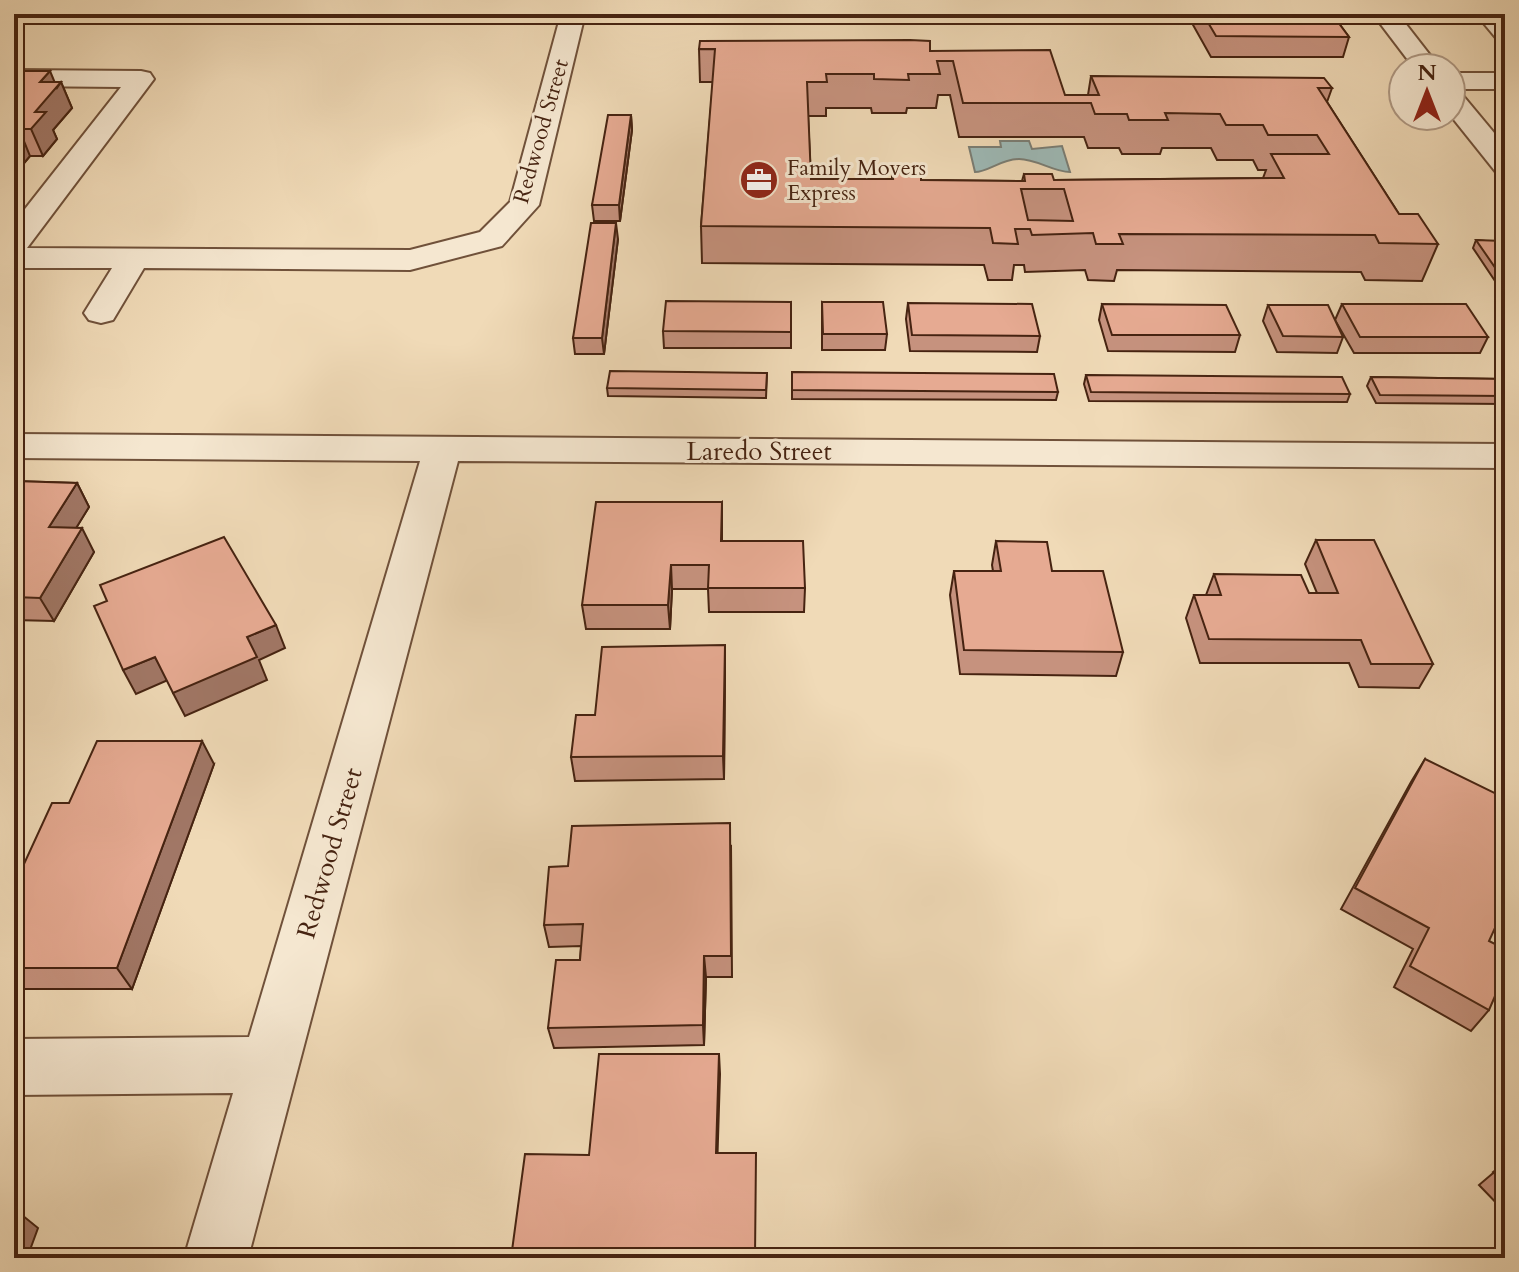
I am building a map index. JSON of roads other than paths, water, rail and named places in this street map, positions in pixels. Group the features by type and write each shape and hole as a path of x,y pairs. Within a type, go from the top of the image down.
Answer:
{"street":[{"name":"Redwood Street","path":"134,259 410,260 491,239 524,205 573,14"},
{"path":"1385,14 1415,52"},
{"path":"14,78 141,79 14,244"},
{"path":"1467,81 1505,81"},
{"path":"1467,118 1505,165"},
{"path":"14,258 134,259"},
{"path":"101,313 134,259"},
{"name":"Laredo Street","path":"14,446 1505,456"},
{"name":"Redwood Street","path":"216,1258 442,449"},
{"path":"14,1067 269,1065"}],"water":[{"path":"1000,141 1029,141 1032,149 1062,146 1070,172 1019,159 975,172 969,147 1001,147"}],"place":[{"name":"Family Movers Express","path":"759,180"}]}
